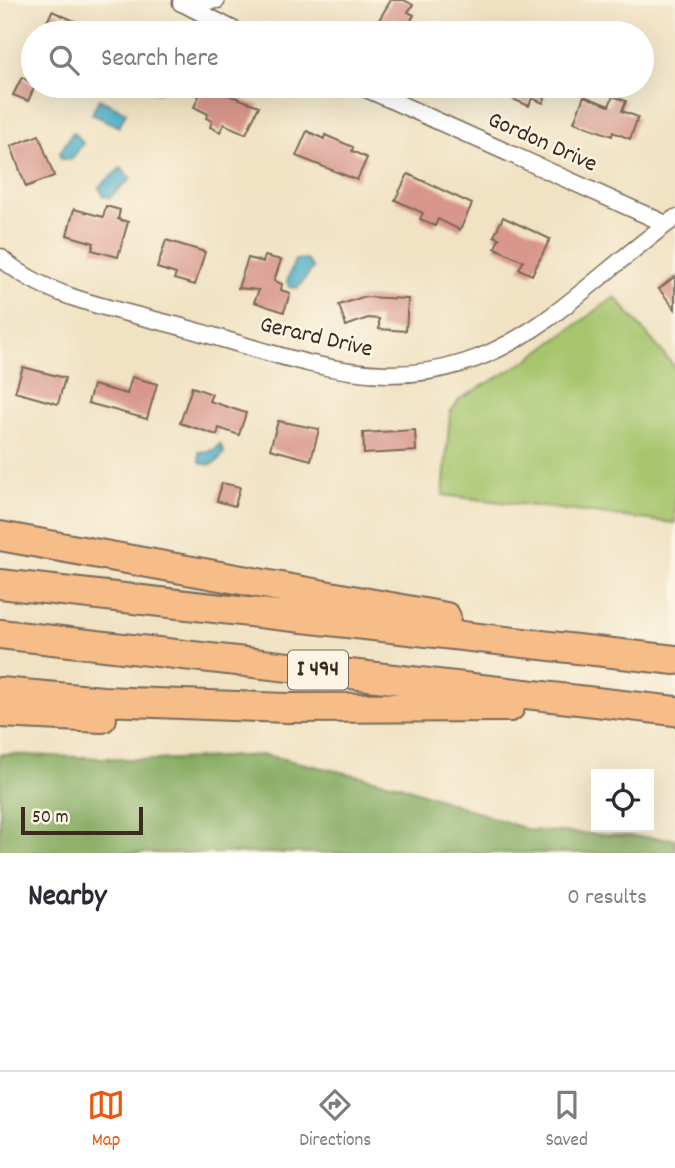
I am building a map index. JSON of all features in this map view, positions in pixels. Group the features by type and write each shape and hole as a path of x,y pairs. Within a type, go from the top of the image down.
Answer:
{"highway":[{"path":"0,536 444,616 504,640"},
{"name":"I 494","path":"0,584 675,660"},
{"name":"I 494","path":"0,634 675,711"},
{"path":"0,692 103,701 288,708 635,707"},
{"path":"0,713 100,718 288,708"}],"street":[{"path":"178,2 217,0"},
{"path":"178,2 216,21"},
{"name":"Gordon Drive","path":"388,98 671,221"},
{"name":"Gerard Drive","path":"0,257 27,278 84,300 334,370 391,376 457,367 513,342 556,313 671,221"}],"green space":[{"path":"615,297 675,367 675,523 443,495 450,413 460,399 526,361"},
{"path":"0,754 155,760 265,755 400,785 529,830 675,839 675,853 0,853"}],"water":[{"path":"99,99 126,112 119,127 92,114"},
{"path":"73,132 83,143 72,159 61,159 60,153"},
{"path":"121,168 131,179 109,198 106,195 104,197 99,187"},
{"path":"306,259 313,268 298,288 289,287 287,281 295,260"},
{"path":"220,444 224,452 220,459 211,464 200,462 199,452 214,450"}],"building":[{"path":"391,0 404,0 413,5 408,12 414,15 411,21 378,21"},
{"path":"52,11 74,21 47,21"},
{"path":"21,79 21,98 29,98 28,101 13,95"},
{"path":"198,98 237,98 259,106 246,134 224,124 220,132 210,127 212,121 206,118 208,114 194,107"},
{"path":"510,98 532,98 529,106"},
{"path":"532,98 545,98 543,103"},
{"path":"583,98 609,106 612,98 618,98 626,101 622,111 638,117 630,139 613,132 612,136 574,122"},
{"path":"307,131 324,139 325,135 353,147 352,151 367,158 357,180 296,156"},
{"path":"39,135 54,176 26,187 11,146"},
{"path":"408,174 472,204 460,230 438,219 435,226 420,219 423,213 395,200"},
{"path":"106,206 120,210 118,219 128,222 118,257 92,250 94,243 67,235 74,209 103,217"},
{"path":"503,217 550,239 532,275 519,269 523,261 495,248 499,238 494,236"},
{"path":"166,240 205,252 195,285 174,279 176,274 157,268"},
{"path":"265,256 281,260 274,281 282,284 281,290 290,293 284,312 254,302 259,290 238,288 248,258 263,262"},
{"path":"675,276 675,309 659,289"},
{"path":"363,297 408,299 406,331 379,329 379,319 368,318 346,326 339,305"},
{"path":"23,367 65,378 58,404 15,392"},
{"path":"132,377 157,384 147,419 88,403 93,385 127,394"},
{"path":"192,387 212,394 209,401 246,413 239,435 219,428 217,435 180,423"},
{"path":"278,421 319,429 311,460 270,449"},
{"path":"415,430 416,451 364,454 363,433"},
{"path":"222,483 240,487 235,506 217,501"}]}
